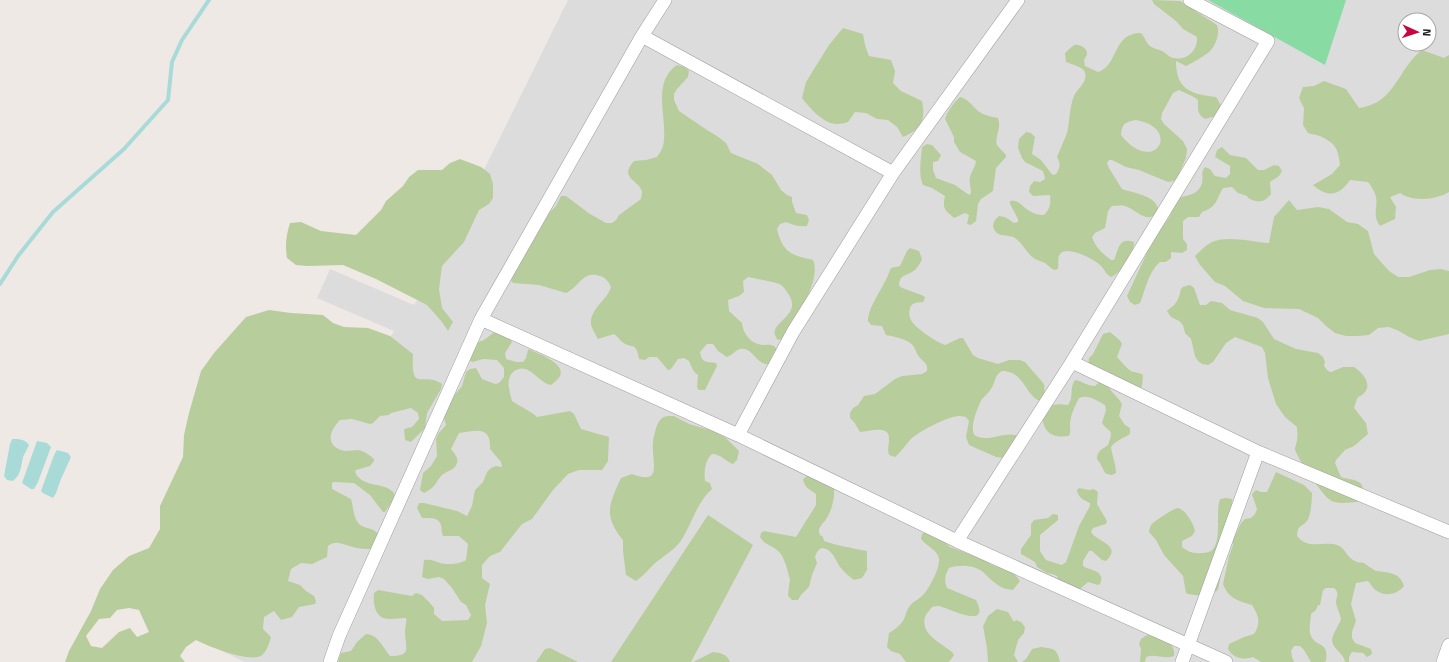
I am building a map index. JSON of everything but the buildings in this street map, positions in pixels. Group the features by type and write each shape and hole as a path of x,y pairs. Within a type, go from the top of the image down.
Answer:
{"street":[{"path":"330,662 339,636 481,319 642,36 665,0"},
{"path":"738,435 793,332 893,173 1018,0"},
{"path":"957,540 1072,362 1268,41 1190,0"},
{"path":"642,36 893,173"},
{"path":"481,319 738,435 957,540 1226,662"},
{"path":"1072,362 1258,452 1449,532"},
{"path":"1182,662 1258,452"},
{"path":"1443,662 1449,645"}],"shaded area":[{"path":"568,0 1449,0 1449,662 244,662 195,637 394,331 317,298 330,269 414,305 425,289"}],"green space":[{"path":"1152,0 1180,1 1217,25 1217,38 1209,52 1186,66 1176,61 1179,78 1187,89 1199,94 1216,97 1222,107 1216,116 1205,119 1199,113 1198,100 1179,90 1173,93 1162,113 1161,119 1164,124 1183,141 1187,149 1186,158 1178,176 1174,181 1168,182 1139,170 1126,167 1112,160 1109,160 1107,163 1122,189 1148,197 1156,204 1158,208 1152,217 1148,217 1143,216 1130,208 1123,206 1112,206 1108,211 1105,228 1095,233 1092,237 1095,244 1111,260 1114,260 1118,248 1122,243 1125,241 1134,242 1130,257 1119,272 1111,277 1097,262 1080,254 1068,251 1059,255 1058,269 1054,270 1029,254 1015,238 997,233 993,227 994,221 999,216 1005,217 1014,223 1018,222 1010,201 1018,202 1031,212 1042,215 1046,213 1050,206 1050,195 1033,196 1029,192 1030,186 1034,181 1040,182 1045,179 1043,171 1025,162 1022,158 1018,148 1019,139 1026,132 1031,133 1035,137 1032,154 1041,160 1053,175 1056,174 1060,166 1057,157 1067,133 1072,101 1075,93 1084,82 1086,76 1084,70 1066,62 1065,53 1071,47 1079,45 1083,47 1087,52 1087,56 1084,60 1085,66 1098,72 1110,63 1120,43 1132,34 1141,33 1150,46 1162,51 1170,57 1183,58 1191,54 1196,46 1197,37 1183,29 1176,21 1154,4","holes":["1136,120 1150,125 1158,132 1161,139 1158,146 1153,151 1144,152 1133,147 1121,135 1125,124 1130,122"]},
{"path":"1208,0 1346,0 1325,65"},
{"path":"843,28 863,34 869,56 891,60 895,71 893,83 901,91 922,101 923,114 921,124 914,131 903,137 897,127 888,120 877,119 866,113 855,112 848,122 833,124 818,115 802,98 806,82 829,45"},
{"path":"1420,52 1428,52 1444,58 1449,55 1449,192 1438,197 1424,199 1411,198 1400,193 1390,197 1396,207 1395,219 1380,226 1376,219 1375,195 1368,182 1350,180 1342,189 1333,193 1324,192 1313,185 1332,174 1340,165 1337,150 1333,144 1320,136 1308,133 1303,125 1304,108 1299,98 1303,87 1314,86 1324,81 1346,89 1359,108 1371,105 1381,100 1389,92"},
{"path":"677,65 685,67 689,71 688,77 674,94 674,100 679,111 726,143 731,153 758,164 772,175 781,190 792,197 792,202 796,213 807,215 809,220 807,226 796,226 786,222 780,224 777,229 779,237 785,248 793,254 813,260 815,269 814,279 806,301 784,339 778,340 775,334 775,329 788,315 791,309 792,303 789,295 779,284 748,277 743,281 744,292 739,296 728,300 729,311 742,323 748,338 755,343 774,346 778,353 773,363 767,364 759,361 745,349 740,349 727,357 718,351 713,344 707,344 700,352 702,358 705,361 716,363 717,366 705,390 699,390 697,388 698,375 693,370 689,361 684,358 678,359 671,369 668,370 657,357 649,357 645,360 639,359 635,347 625,344 614,334 598,339 591,324 591,318 611,287 604,278 589,275 566,293 539,285 513,283 510,279 549,213 556,206 561,196 566,196 590,214 606,223 612,223 619,215 641,199 642,192 638,185 631,179 628,172 634,161 657,157 662,149 664,125 662,92 664,82 669,73"},
{"path":"960,97 967,100 983,114 998,118 999,126 996,142 1006,155 1006,157 996,168 993,191 981,199 978,204 976,221 971,225 967,224 969,215 965,213 954,218 948,213 944,207 945,196 932,188 923,185 921,180 920,166 922,147 927,144 932,145 941,155 938,161 933,162 933,170 936,178 955,185 969,195 971,193 970,179 976,161 960,152 954,142 954,137 945,119 951,107"},
{"path":"1222,147 1230,155 1246,158 1258,170 1264,170 1274,165 1279,166 1282,171 1279,176 1270,182 1271,194 1263,201 1258,201 1252,200 1247,196 1238,193 1232,187 1223,188 1216,203 1211,208 1202,212 1199,217 1188,217 1183,221 1183,239 1187,244 1187,250 1182,253 1171,252 1171,258 1166,262 1160,262 1156,266 1150,276 1140,303 1135,305 1130,302 1127,296 1146,255 1149,244 1167,221 1175,201 1179,198 1194,193 1199,189 1202,183 1203,170 1205,167 1210,169 1215,176 1226,178 1230,174 1230,166 1215,157 1217,150"},
{"path":"460,159 481,167 490,174 493,184 493,198 489,204 479,210 464,242 442,266 439,289 442,308 453,322 448,331 427,305 376,279 343,265 296,265 287,258 286,240 290,223 301,222 321,231 356,235 381,210 386,201 403,186 409,177 418,170 442,170 450,163"},
{"path":"1289,200 1297,210 1318,207 1329,209 1347,222 1358,224 1368,231 1374,254 1389,271 1398,277 1409,277 1430,270 1441,269 1449,271 1449,334 1419,341 1389,327 1378,328 1369,335 1346,336 1335,333 1318,318 1299,309 1264,308 1243,301 1225,286 1215,282 1200,265 1195,256 1212,242 1218,240 1232,239 1269,243 1274,217"},
{"path":"910,248 919,251 922,259 919,265 912,272 902,277 899,284 900,287 924,296 925,298 923,302 913,304 910,308 910,318 915,325 930,337 945,345 963,338 973,355 978,358 998,364 1009,360 1020,360 1025,362 1044,384 1045,397 1041,401 1031,395 1016,375 1010,372 1002,371 996,376 991,389 981,401 973,425 974,434 976,436 981,438 991,438 1011,434 1016,435 1017,438 1004,458 996,457 969,445 966,437 969,421 966,417 955,416 928,428 912,438 895,457 889,455 889,439 886,432 878,430 860,432 850,418 850,413 853,408 858,405 864,396 875,394 895,379 902,376 922,374 927,371 927,365 919,357 912,344 902,339 886,335 882,326 871,325 868,321 874,302 891,268 900,266"},
{"path":"1190,285 1194,288 1200,305 1206,305 1211,301 1222,303 1230,310 1258,318 1263,322 1274,339 1296,349 1318,353 1323,357 1325,362 1324,366 1328,371 1331,372 1343,367 1354,367 1363,375 1367,382 1366,390 1358,398 1354,408 1366,423 1368,434 1354,446 1345,450 1335,463 1341,477 1355,480 1363,487 1361,497 1357,502 1333,502 1326,497 1304,467 1295,449 1297,427 1285,417 1276,404 1268,378 1265,353 1262,347 1235,337 1226,343 1213,362 1208,365 1202,364 1198,361 1195,356 1191,339 1185,333 1183,325 1171,317 1167,311 1179,298 1181,289"},
{"path":"269,310 323,315 333,323 344,327 368,328 390,336 413,354 414,374 416,378 429,379 442,384 441,389 427,413 425,428 411,442 405,440 404,429 412,427 419,419 418,413 411,408 391,413 389,415 380,416 370,424 352,419 340,420 332,432 331,441 336,447 343,451 361,451 374,459 370,466 356,470 355,472 363,481 385,487 394,493 394,498 385,512 383,512 370,495 354,483 332,483 332,489 351,499 354,515 360,525 373,530 378,534 373,549 363,549 340,543 334,543 328,546 327,557 312,564 301,563 291,569 288,581 300,585 314,596 316,601 315,604 299,607 292,617 281,620 274,611 264,617 263,629 271,637 269,645 261,656 247,657 238,655 219,650 196,640 186,647 180,656 185,662 65,662 69,651 91,611 100,589 113,570 129,556 149,548 160,529 160,506 183,457 184,435 201,371 214,353 246,317","holes":["129,608 139,610 149,632 137,637 130,628 119,632 102,648 91,646 86,636 99,619 110,618 117,610"]},
{"path":"1110,332 1122,344 1117,357 1129,370 1143,375 1142,386 1139,391 1088,366 1089,358 1093,354 1103,334"},
{"path":"493,333 498,333 509,337 512,342 505,353 506,359 516,362 523,362 529,349 555,363 561,371 560,376 551,385 541,380 528,370 518,369 513,372 509,379 509,390 512,401 537,417 570,411 574,414 581,429 609,437 608,461 602,470 579,470 568,474 553,490 532,519 522,524 500,552 490,556 482,565 482,578 490,584 485,605 487,623 481,646 472,662 338,662 341,653 351,651 357,642 366,634 377,639 390,656 397,656 405,653 406,618 389,619 383,618 378,614 375,607 374,593 378,590 412,596 416,593 422,595 434,608 434,614 442,621 468,620 471,615 466,605 461,602 444,579 439,577 428,579 422,577 424,560 447,564 461,562 466,560 468,544 459,536 443,536 440,522 433,518 422,518 417,508 419,503 424,503 457,511 467,516 472,506 475,490 483,482 487,472 496,466 502,467 501,462 490,449 490,441 485,433 477,431 459,433 451,449 457,457 456,465 442,475 429,491 424,493 420,490 423,473 431,466 437,456 436,439 438,434 446,425 444,418 449,404 462,386 466,372 470,369 476,368 482,379 495,384 499,383 504,377 504,368 497,360 483,359 473,362 468,360 473,344 484,340"},
{"path":"1075,380 1092,386 1095,386 1099,382 1108,386 1122,404 1119,416 1125,425 1130,428 1130,434 1117,441 1111,447 1116,470 1116,473 1113,475 1105,473 1097,459 1099,452 1108,445 1111,436 1111,433 1102,423 1106,410 1105,405 1090,397 1079,398 1071,416 1069,436 1050,434 1043,422 1042,416 1052,405 1068,405 1071,399 1072,386"},
{"path":"674,416 689,424 721,435 739,451 737,460 733,464 718,455 712,454 708,459 705,470 705,481 710,483 712,489 698,507 680,542 636,581 626,575 623,540 617,532 610,517 611,503 621,478 632,474 648,477 652,474 654,470 653,441 656,428 661,418"},
{"path":"1276,472 1304,485 1312,493 1311,508 1308,519 1297,532 1297,536 1301,540 1311,544 1332,544 1340,546 1352,560 1364,563 1374,570 1396,575 1402,581 1404,586 1399,591 1392,594 1380,593 1373,588 1368,581 1356,583 1351,604 1356,621 1352,632 1352,638 1355,643 1371,649 1372,654 1367,657 1363,653 1352,652 1349,657 1349,662 1345,662 1343,656 1334,646 1332,640 1333,635 1341,619 1336,603 1337,593 1334,588 1326,588 1323,590 1320,605 1318,605 1316,610 1311,614 1310,634 1313,640 1322,645 1326,650 1326,661 1311,662 1300,646 1294,646 1291,651 1294,662 1261,662 1253,657 1239,658 1233,655 1228,649 1229,644 1254,634 1258,626 1258,616 1252,605 1231,596 1223,584 1233,540 1241,523 1245,519 1251,518 1255,514 1257,509 1252,494 1256,490 1267,492"},
{"path":"807,476 812,476 834,488 832,506 827,518 820,527 820,535 823,537 824,541 840,546 867,551 867,570 862,578 854,580 842,570 834,556 829,551 821,548 815,557 817,563 809,587 798,600 792,600 788,596 790,580 782,556 760,537 761,533 764,531 796,537 816,505 816,494 808,488 803,479"},
{"path":"1079,488 1089,490 1094,489 1098,492 1097,504 1107,521 1106,524 1093,528 1091,532 1107,544 1112,551 1106,561 1102,560 1092,551 1089,551 1083,561 1083,566 1099,573 1101,576 1100,584 1098,585 1088,582 1080,589 1075,589 1059,581 1057,576 1047,573 1037,567 1035,562 1021,554 1021,549 1031,535 1031,524 1034,520 1048,518 1053,514 1058,515 1058,520 1040,535 1040,551 1046,560 1062,565 1066,562 1079,526 1090,506 1090,503 1079,495 1077,490"},
{"path":"1220,499 1232,499 1233,510 1218,590 1202,595 1186,593 1183,576 1164,555 1156,540 1149,532 1151,526 1159,518 1172,510 1178,508 1181,509 1189,517 1195,531 1192,536 1182,541 1182,547 1194,553 1211,551 1216,544"},
{"path":"708,515 753,545 691,662 611,662"},
{"path":"926,532 942,540 950,547 982,559 992,565 1013,572 1020,581 1013,590 1007,589 1002,588 976,568 962,566 949,568 945,578 947,588 976,600 979,609 978,614 974,616 936,606 932,607 925,617 924,623 928,633 932,638 954,655 949,662 906,662 900,654 891,651 887,647 889,633 904,619 910,605 925,592 934,578 938,568 938,556 921,539 922,534"},
{"path":"997,609 1008,612 1014,622 1016,620 1021,622 1025,627 1024,633 1018,640 1014,655 1018,662 988,662 983,626 988,616"},
{"path":"1147,635 1162,638 1170,643 1174,651 1174,656 1149,656 1146,657 1145,662 1140,662 1141,649 1139,644 1141,639"},
{"path":"1041,647 1054,650 1058,654 1060,662 1022,662 1026,659 1032,649"},
{"path":"550,648 578,662 536,662 545,649"},
{"path":"713,652 723,654 730,662 693,662"}],"water":[{"path":"12,439 24,440 29,445 23,457 19,473 13,481 7,480 4,476"},
{"path":"37,441 47,443 51,447 38,482 34,489 31,489 22,483"},
{"path":"57,450 68,453 71,457 53,498 41,491"}],"waterway":[{"path":"0,284 18,256 53,212 124,149 168,100 172,62 182,40 209,0"}]}
